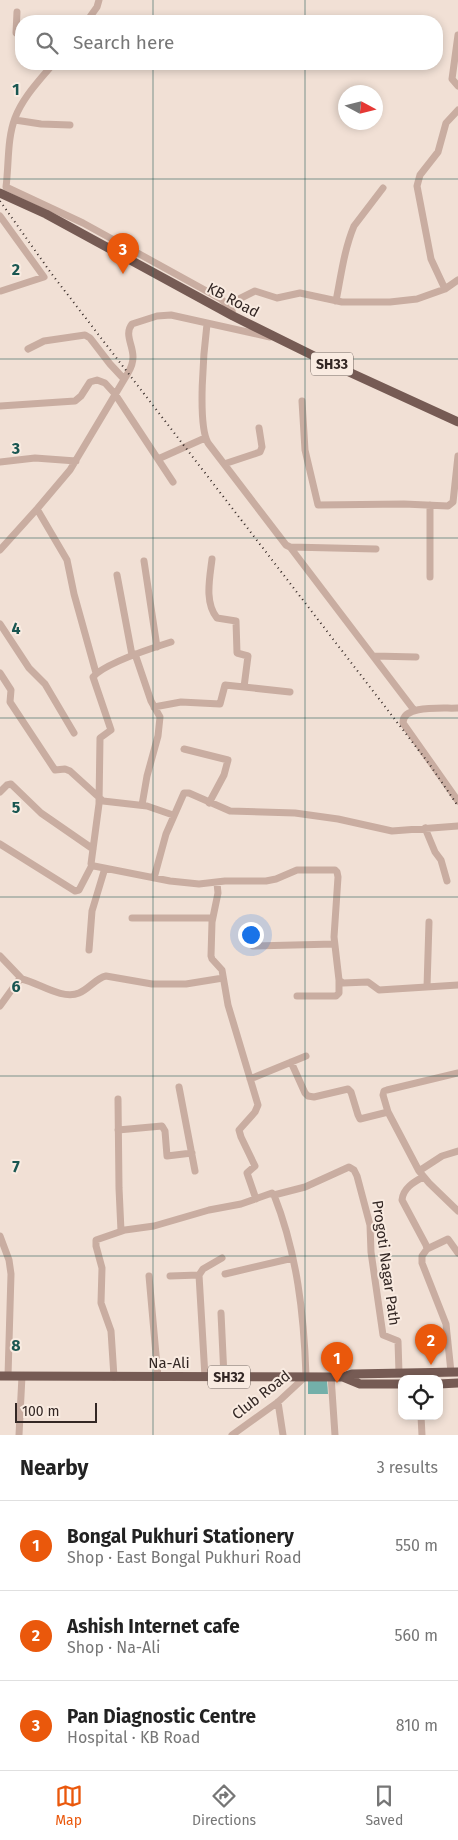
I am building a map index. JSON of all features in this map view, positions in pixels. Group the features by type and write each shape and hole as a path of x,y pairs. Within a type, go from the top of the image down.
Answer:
{"main road":[{"name":"KB Road","path":"2,188 233,316 458,422"},
{"name":"Na-Ali","path":"4,1376 343,1377 352,1374 455,1374"},
{"path":"343,1377 455,1374"},
{"path":"343,1377 360,1384 398,1384"},
{"path":"443,1384 458,1383"}],"street":[{"path":"91,15 99,0"},
{"path":"458,35 452,76 458,86"},
{"path":"48,70 28,95 15,120 2,188 83,223 221,299 232,310 233,316"},
{"path":"445,289 431,258 417,186 420,175 438,152 446,123 458,110"},
{"path":"15,120 41,124 70,125"},
{"path":"336,301 351,233 354,226 383,188"},
{"path":"0,216 44,277 1,291"},
{"path":"227,305 255,291 277,298 306,293 348,303 400,302 445,289 458,280"},
{"path":"1,546 37,509 76,461 124,379 133,360 128,331 132,324 163,315 278,338"},
{"path":"207,324 203,367 203,425 205,438 279,538 290,547 414,710"},
{"path":"28,349 44,341 85,335 90,338 124,379"},
{"path":"0,406 75,400 81,396 90,382 93,380 101,381 115,394 173,482"},
{"path":"302,401 305,450 318,505 451,505 458,456"},
{"path":"224,464 260,452 262,447 259,428"},
{"path":"158,459 205,438"},
{"path":"0,462 35,458 76,461"},
{"path":"430,505 430,577"},
{"path":"37,509 67,560 74,594 96,673"},
{"path":"290,547 376,549"},
{"path":"212,559 208,590 214,615 217,618 234,619 236,621 237,653 248,656 244,687"},
{"path":"144,561 157,647"},
{"path":"117,575 133,655 154,707 159,713 160,722 142,805"},
{"path":"0,624 25,662 45,684 74,733"},
{"path":"0,844 75,891 79,890 92,865 92,849 99,799 100,738 111,730 93,679 94,675 133,655 171,642"},
{"path":"374,656 416,657"},
{"path":"0,673 11,690 10,702 55,770 65,769 70,771 99,799 118,804 142,805 173,815"},
{"path":"154,707 180,702 218,705 222,702 226,685 290,692"},
{"path":"458,708 414,710 403,717 403,723 458,800"},
{"path":"184,749 228,760 224,775 209,803"},
{"path":"0,792 7,785 11,784 41,813 92,849"},
{"path":"154,878 161,849 173,815 184,793 230,812 295,813 338,819 386,830 458,826"},
{"path":"425,828 435,852 441,860 448,881"},
{"path":"92,865 184,884 266,881 296,870 335,870 338,876 334,944 339,993 336,996 297,996"},
{"path":"89,950 92,911 105,868"},
{"path":"217,882 218,893 212,918 211,956 221,967 228,1004 257,1109 239,1130 241,1138 255,1164 255,1167 247,1173 256,1199"},
{"path":"132,918 212,918"},
{"path":"427,987 429,922"},
{"path":"253,946 334,944"},
{"path":"0,956 22,979 58,992 70,994 80,992 106,976 152,984 186,984 224,978"},
{"path":"0,1006 18,981 22,979"},
{"path":"339,980 343,983 368,982 379,990 458,985"},
{"path":"250,1079 306,1056"},
{"path":"291,1062 308,1096 314,1097 348,1089 351,1092 360,1119 388,1112"},
{"path":"458,1073 384,1091 383,1095 388,1112 421,1174 458,1211"},
{"path":"179,1087 195,1171"},
{"path":"118,1099 121,1231"},
{"path":"118,1130 162,1126 165,1131 167,1156 192,1153"},
{"path":"427,1248 402,1200 402,1195 421,1174 442,1156 458,1151"},
{"name":"Progoti Nagar Path","path":"274,1195 305,1187 346,1167 352,1168 357,1176 370,1225 371,1252 383,1335 398,1341 399,1373"},
{"path":"114,1376 111,1331 100,1302 102,1268 96,1242 99,1238 121,1231 154,1226 210,1210 242,1204 269,1193 274,1195 285,1226 297,1275 305,1342 306,1376"},
{"path":"0,1236 10,1266 4,1376"},
{"path":"455,1374 446,1324 422,1259 427,1248 448,1239 458,1252"},
{"path":"205,1377 200,1275 202,1269 222,1258"},
{"path":"225,1274 293,1258"},
{"path":"170,1276 200,1275"},
{"path":"149,1276 158,1377"},
{"path":"221,1313 224,1377"},
{"path":"19,1435 22,1376"},
{"name":"Club Road","path":"232,1435 278,1402 306,1376"},
{"path":"331,1376 335,1435"},
{"path":"278,1402 283,1435"},
{"path":"421,1420 422,1435"}],"water":[{"path":"327,1379 328,1394 308,1394 308,1380"}],"railway":[{"path":"0,201 51,273 430,765 458,806"}],"place":[{"name":"Pan Diagnostic Centre","path":"123,274"},
{"name":"Ashish Internet cafe","path":"431,1365"},
{"name":"Bongal Pukhuri Stationery","path":"337,1383"}]}
